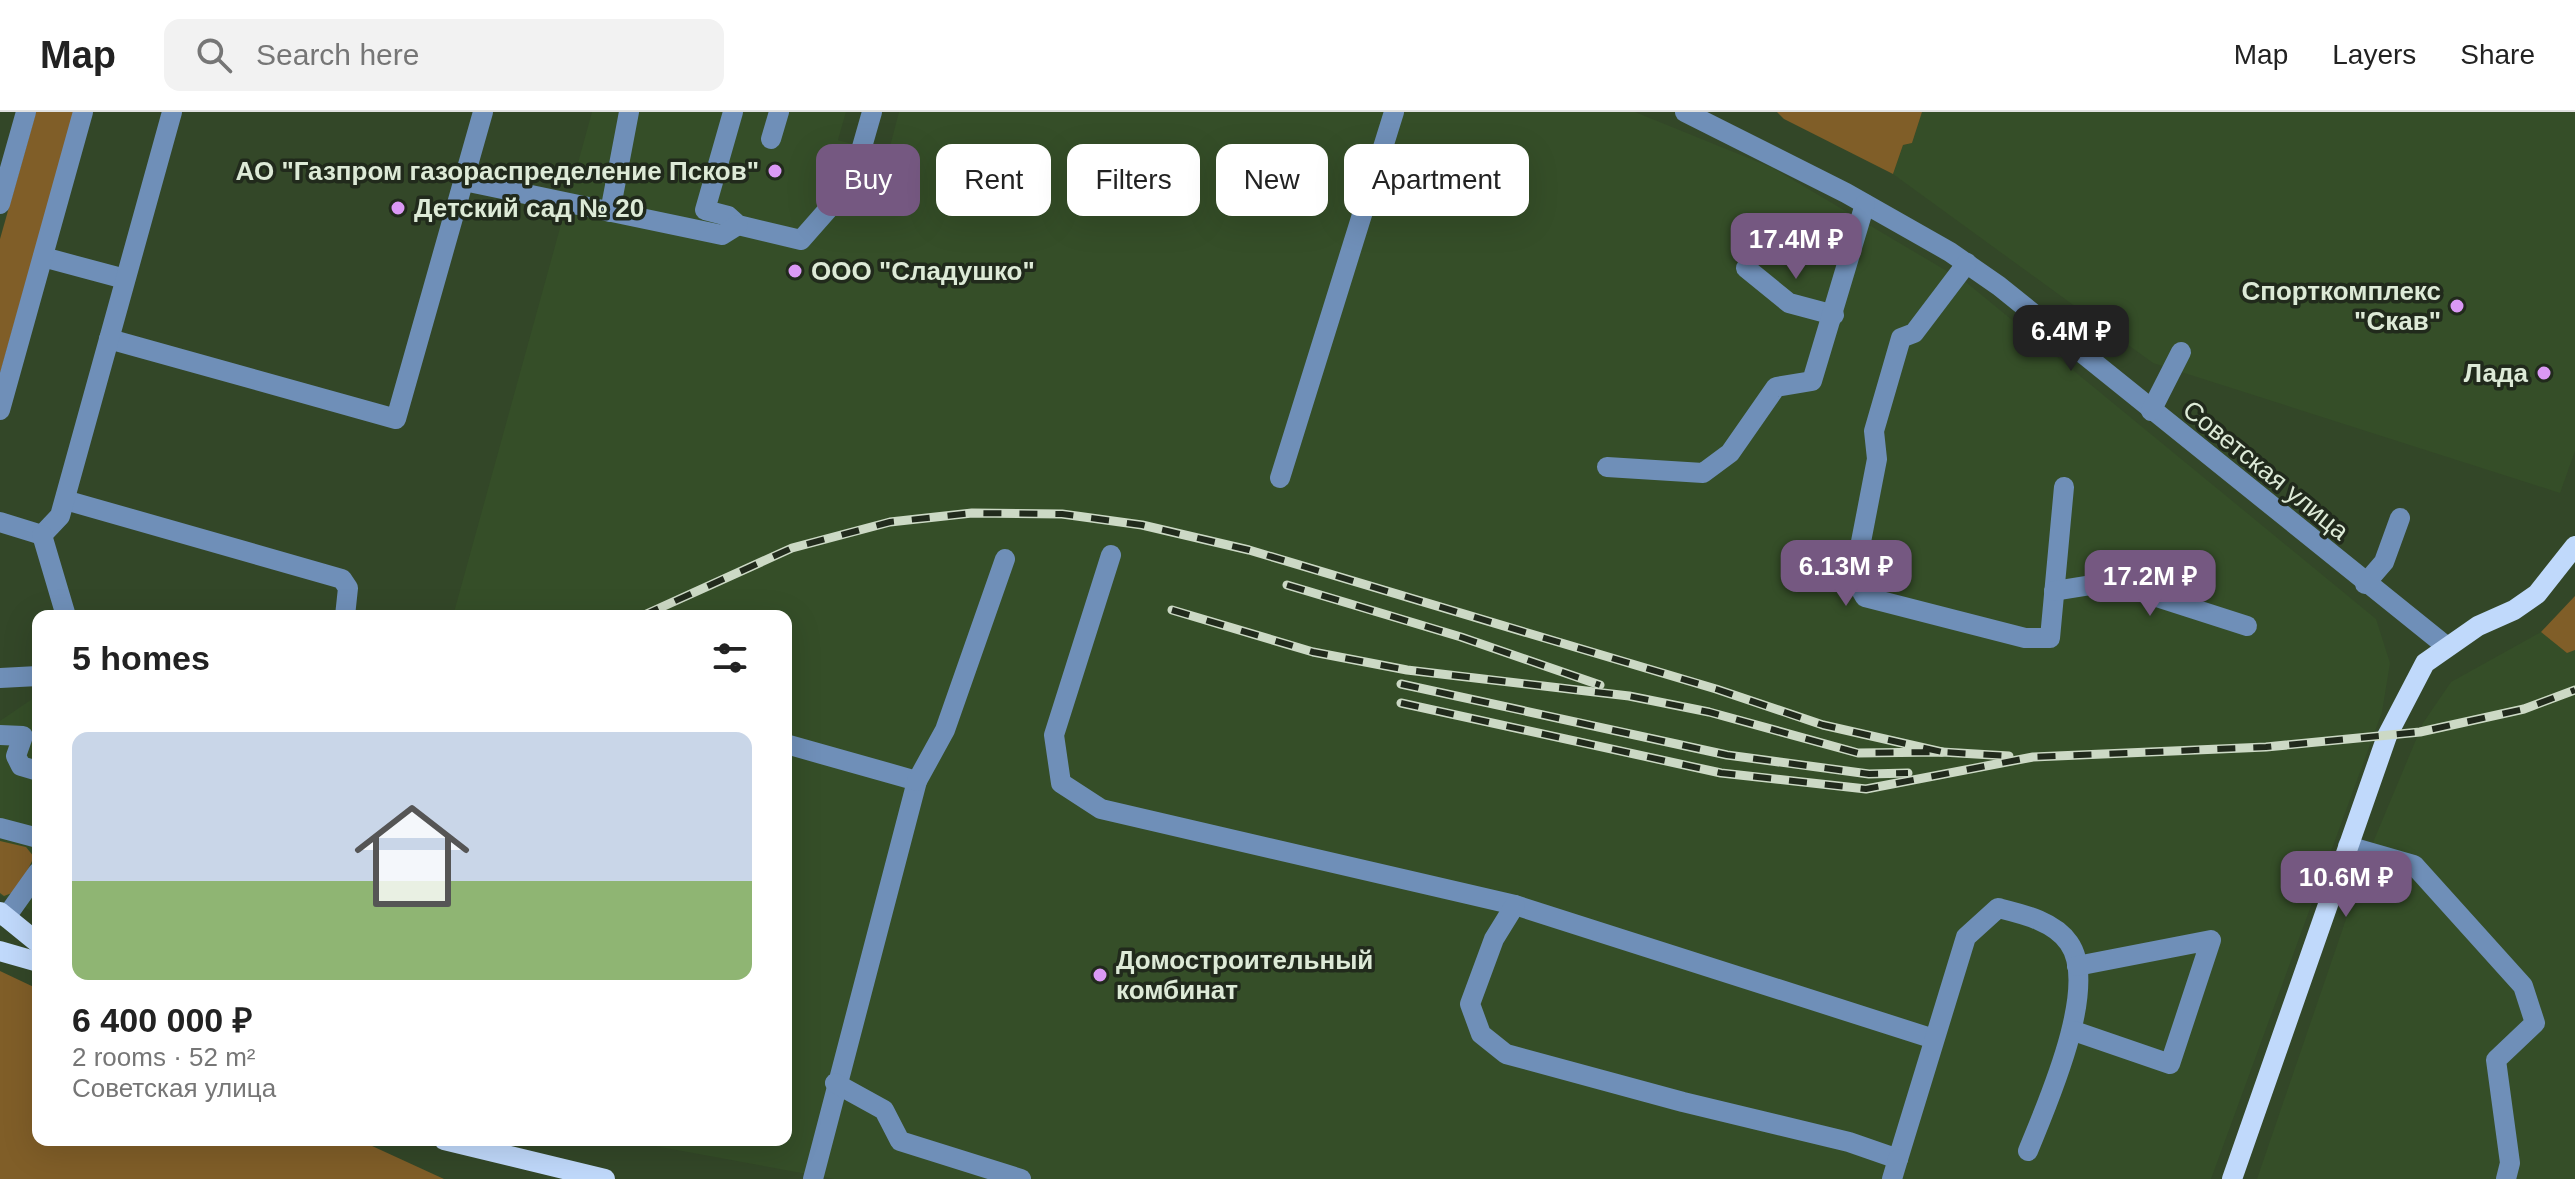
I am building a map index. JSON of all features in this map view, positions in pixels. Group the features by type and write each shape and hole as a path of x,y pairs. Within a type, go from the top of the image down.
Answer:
{"main road":[{"path":"2232,1179 2401,704 2425,663 2446,646 2537,594 2575,546"},
{"path":"3,915 32,938"},
{"path":"0,951 32,960"},
{"path":"463,1146 547,1172 605,1179"}],"street":[{"path":"0,204 26,112"},
{"path":"0,410 83,112"},
{"path":"42,535 60,516 65,500 172,112"},
{"path":"109,339 396,419 483,112"},
{"path":"610,212 629,112"},
{"path":"733,112 705,210 728,216 738,225 801,240 852,182 872,112"},
{"path":"771,139 779,112"},
{"path":"1280,478 1394,112"},
{"name":"Советская улица","path":"1697,114 1967,263 2446,646"},
{"path":"464,181 722,235 738,225"},
{"path":"1607,467 1703,473 1730,453 1776,387 1812,381 1865,204"},
{"path":"43,257 125,279"},
{"path":"1967,263 1914,333 1901,338 1874,431 1877,459 1854,578 1865,597 2025,638 2050,638 2064,487"},
{"path":"1746,268 1789,303 1834,315"},
{"path":"2151,411 2181,352"},
{"path":"65,500 342,579 348,588 346,610"},
{"path":"2365,584 2384,562 2400,518"},
{"path":"0,522 42,535"},
{"path":"42,535 64,610"},
{"path":"1111,555 1054,735 1061,783 1101,809 1515,905 1934,1039"},
{"path":"813,1179 835,1083 917,781 945,730 1005,559"},
{"path":"2054,591 2110,582 2247,626"},
{"path":"0,678 32,676"},
{"path":"0,735 23,736 16,756 21,766 32,769"},
{"path":"792,746 917,781"},
{"path":"0,828 32,836"},
{"path":"2348,846 2414,865 2523,986 2535,1023 2496,1060 2510,1163 2506,1179"},
{"path":"3,915 32,879"},
{"path":"1515,905 1494,939 1470,1004 1481,1034 1506,1054 1849,1142 1898,1159"},
{"path":"1892,1179 1966,937 1998,908 2035,918 2069,943 2077,966 2074,1031 2028,1151"},
{"path":"2074,1031 2170,1064 2211,940 2077,966"},
{"path":"835,1083 884,1110 900,1141 1021,1179"}],"shaded area":[{"path":"36,112 74,112 0,374 0,239"},
{"path":"592,112 846,112 838,140 852,144 816,144 816,216 920,216 920,144 891,144 899,112 1635,112 1773,168 1967,283 2376,619 2390,663 2382,712 2211,1179 834,1179 655,1146 792,1146 792,610 455,610"},
{"path":"1777,112 1922,112 1912,143 1903,145 1893,174 1784,119"},
{"path":"1922,112 2575,112 2575,451 2560,493 2153,363 1893,174 1903,145 1912,143"},
{"path":"2575,596 2575,650 2567,653 2541,632"},
{"path":"2541,632 2566,652 2575,650 2575,1179 2257,1179 2369,852 2423,723 2451,682"},
{"path":"32,699 32,911 0,895 0,721"},
{"path":"0,841 26,847 32,854 32,861 17,891 4,896 0,893"},
{"path":"0,971 32,986 32,1146 372,1146 444,1179 0,1179"}],"railway":[{"path":"655,610 792,548 890,522 972,513 1062,514 1142,525 1249,550 1716,689 1823,725 1942,752"},
{"path":"1287,585 1461,637 1600,685"},
{"path":"1172,610 1313,652 1407,670 1629,696 1709,712 1858,753 1942,752 2009,756"},
{"path":"1401,684 1727,755 1869,774 1908,773"},
{"path":"1401,703 1721,773 1866,789 2033,757 2266,747 2420,732 2524,709 2575,690"}],"place":[{"name":"АО \"Газпром газораспределение Псков\"","path":"775,171"},
{"name":"Детский сад № 20","path":"398,208"},
{"name":"ООО \"Сладушко\"","path":"795,271"},
{"name":"Спорткомплекс \"Скав\"","path":"2457,306"},
{"name":"Лада","path":"2544,373"},
{"name":"Домостроительный комбинат","path":"1100,975"}]}
